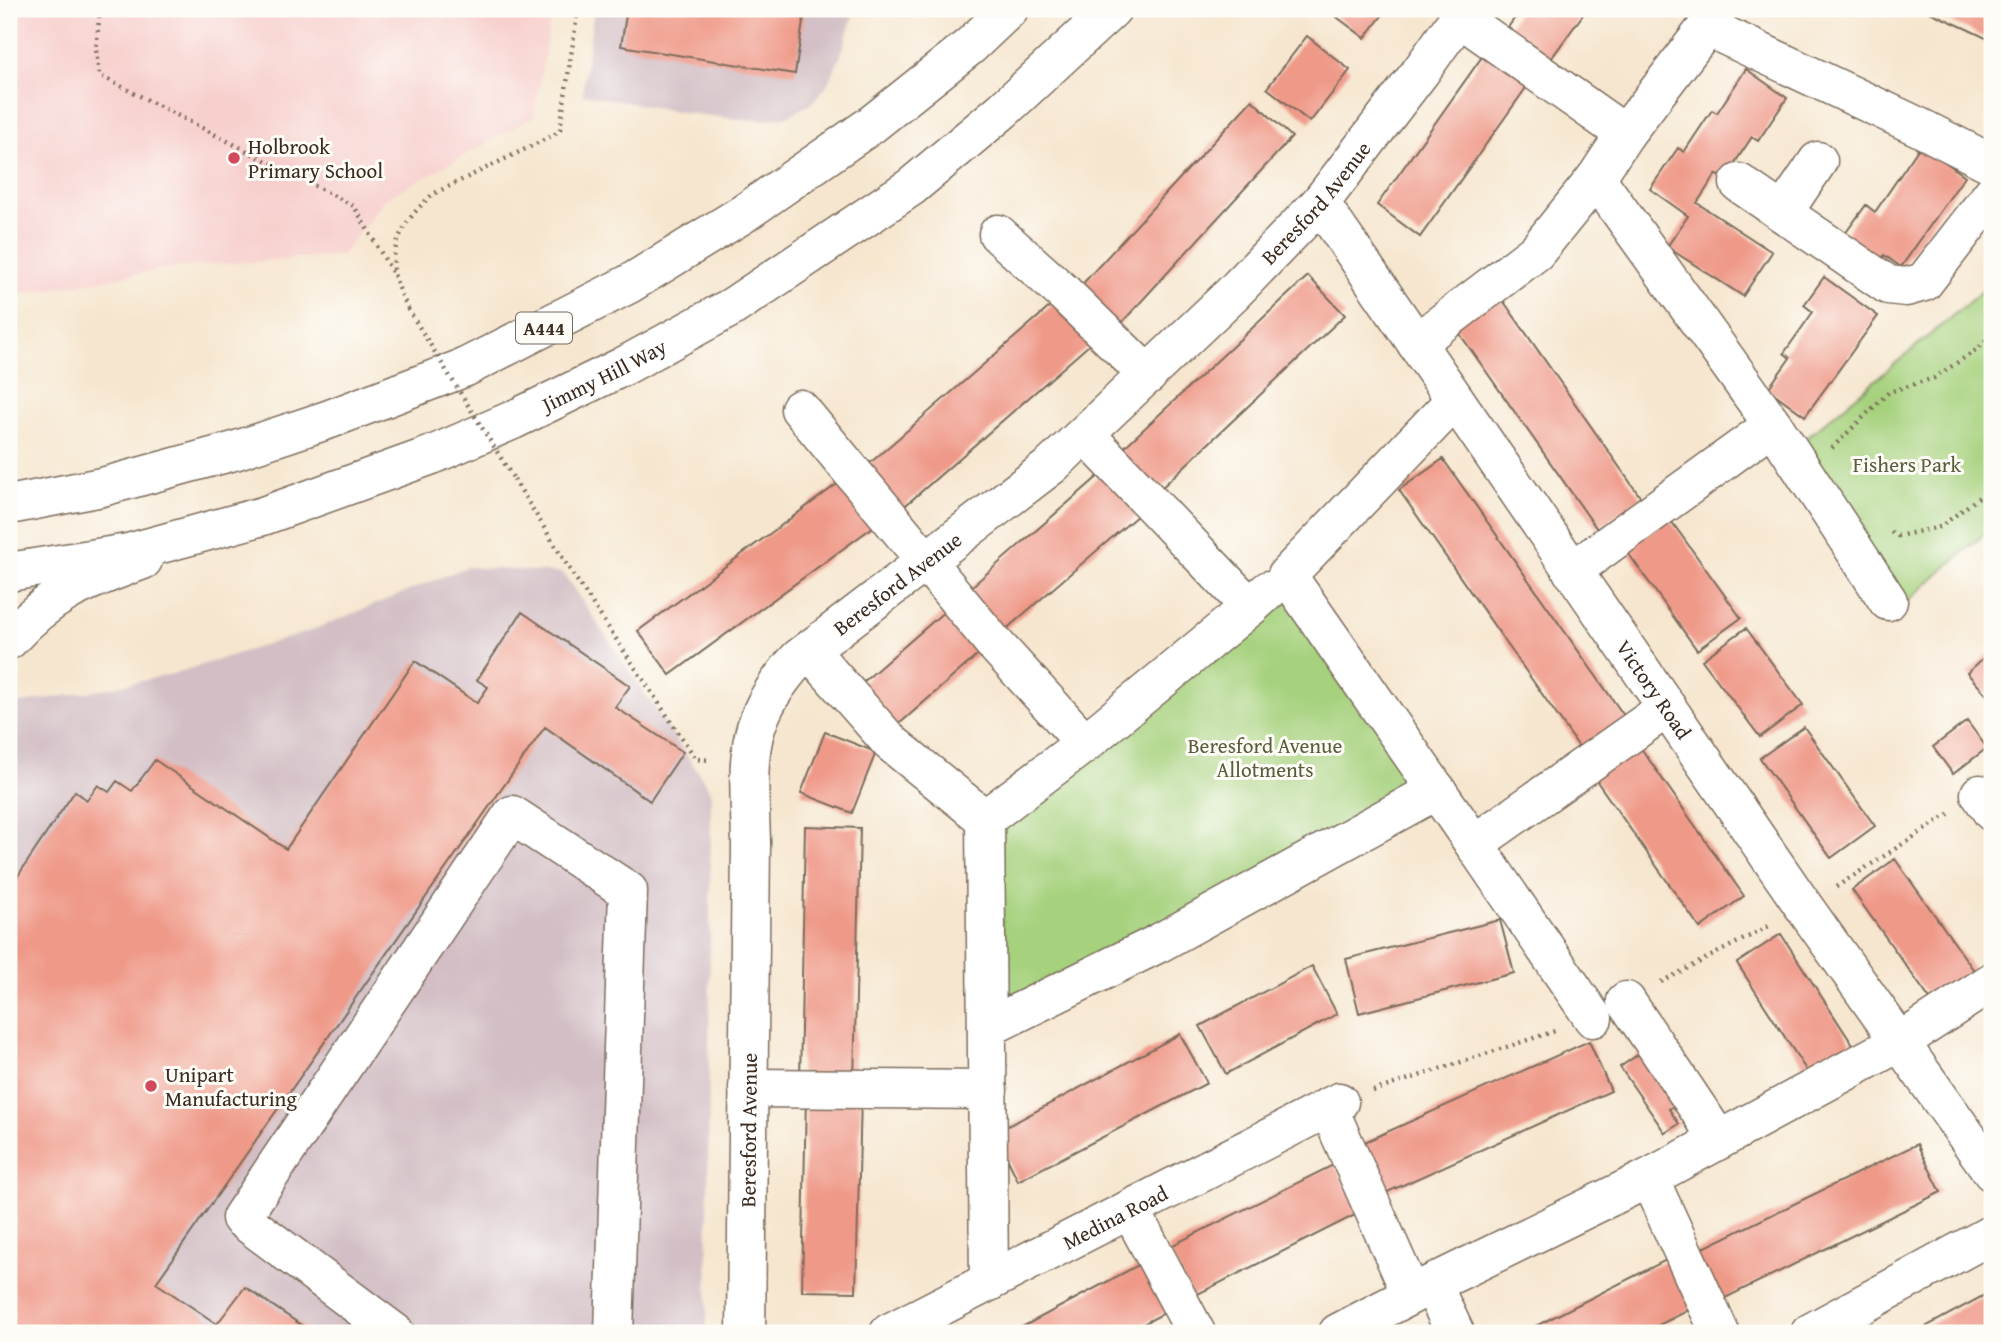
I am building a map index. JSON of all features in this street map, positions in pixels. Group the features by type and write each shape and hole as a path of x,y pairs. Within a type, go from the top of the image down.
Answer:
{"main road":[{"name":"A444","path":"9,505 102,487 234,451 330,419 466,367 629,284 743,214 871,125 970,46 1009,9"},
{"name":"Jimmy Hill Way","path":"9,572 128,553 263,516 432,455 513,421 624,366 732,307 911,187 1003,110 1112,9"},
{"path":"1462,13 1625,134"},
{"name":"Beresford Avenue","path":"746,1333 749,762 752,734 769,695 782,677 810,651 1052,465 1232,294 1320,203 1462,13"},
{"path":"1416,343 1536,252 1596,178 1625,134 1712,18 1992,164"},
{"path":"1783,213 1818,161"},
{"path":"1596,178 1773,425 1888,601"},
{"path":"1739,183 1888,285 1906,287 1924,282 1992,194"},
{"name":"Victory Road","path":"1320,203 1804,907 1992,1172"},
{"path":"998,234 1064,293 1148,375"},
{"path":"985,819 1085,743 1287,575 1455,400"},
{"path":"800,408 992,641 1085,743"},
{"path":"1572,571 1773,425"},
{"path":"1085,434 1250,607"},
{"path":"9,640 44,604 79,583 263,516"},
{"path":"1287,575 1474,844 1719,1140"},
{"path":"810,651 890,742 985,819"},
{"path":"1474,844 1667,708"},
{"path":"987,1028 1159,943 1437,790"},
{"path":"395,1333 241,1217 512,815 628,891 614,1333"},
{"path":"985,819 989,1282"},
{"path":"1338,1333 1649,1178 1900,1042 1992,982"},
{"path":"748,1088 988,1090"},
{"path":"1334,1104 1422,1289 1455,1333"},
{"name":"Medina Road","path":"889,1333 1334,1104"},
{"path":"1649,1178 1720,1333"},
{"path":"1130,1209 1196,1333"},
{"path":"1814,1332 1992,1234"}],"path":[{"path":"100,9 96,50 99,75 354,206 395,277 408,309 575,576 696,759 749,762"},
{"path":"395,277 394,254 400,232 416,209 433,194 554,135 560,129 578,9"},
{"path":"1828,452 1889,392 1934,378 1979,348 1992,331"},
{"path":"1887,530 1898,536 1940,527 1992,485"},
{"path":"1334,1104 1609,1009 1804,907 1986,803"}],"shaded area":[{"name":"Holbrook Primary School","path":"9,9 552,9 534,117 385,199 342,255 172,268 9,296"},
{"path":"594,9 855,9 840,58 827,85 811,104 788,116 765,120 681,112 582,94"},
{"path":"467,567 563,573 711,791 707,1333 9,1333 9,700 15,704 169,675 310,631"}],"green space":[{"name":"Fishers Park","path":"1992,283 1992,527 1902,606 1793,449"},
{"name":"Beresford Avenue Allotments","path":"1289,591 1436,790 1002,1013 1001,818"}],"building":[{"path":"627,9 805,9 795,74 621,46"},
{"path":"1326,9 1387,9 1365,38"},
{"path":"1521,9 1587,9 1545,67 1502,36"},
{"path":"1923,9 1992,9 1992,41 1967,29"},
{"path":"1307,36 1350,70 1310,122 1267,88"},
{"path":"1489,47 1533,78 1420,237 1377,205"},
{"path":"1746,69 1787,98 1758,141 1752,137 1724,179 1716,174 1697,203 1772,252 1743,296 1667,247 1688,216 1650,189 1678,148 1684,152 1712,110 1717,113"},
{"path":"1252,100 1292,137 1115,330 1075,292"},
{"path":"1921,145 1965,176 1901,267 1884,255 1879,263 1842,238 1866,205 1875,212"},
{"path":"1308,276 1345,315 1156,493 1118,453"},
{"path":"1824,277 1878,316 1805,416 1768,389 1790,358 1784,353 1813,312 1804,305"},
{"path":"1495,289 1641,498 1597,529 1450,320"},
{"path":"1060,298 1096,339 899,511 863,469"},
{"path":"1443,459 1627,720 1582,751 1399,490"},
{"path":"1109,467 1145,509 997,637 962,595"},
{"path":"848,476 881,521 670,675 638,631"},
{"path":"1669,518 1741,618 1697,650 1626,550"},
{"path":"953,604 989,645 890,732 854,690"},
{"name":"Unipart Manufacturing","path":"522,612 630,686 615,707 683,752 650,801 545,727 156,1283 217,1324 245,1287 313,1333 9,1333 9,889 75,791 87,800 98,785 109,792 117,781 132,791 155,760 286,849 415,661 477,703 488,687 477,680"},
{"path":"1746,628 1803,705 1760,737 1702,660"},
{"path":"1992,650 1992,701 1967,673"},
{"path":"1967,721 1987,748 1953,774 1933,747"},
{"path":"1804,727 1875,826 1831,858 1760,758"},
{"path":"825,732 876,752 852,813 801,793"},
{"path":"1636,741 1744,896 1700,928 1591,773"},
{"path":"805,826 860,828 854,1082 800,1081"},
{"path":"1895,859 1975,972 1932,1002 1852,890"},
{"path":"1500,920 1514,973 1359,1013 1346,959"},
{"path":"1781,934 1856,1050 1812,1079 1737,963"},
{"path":"1312,966 1337,1014 1226,1074 1200,1026"},
{"path":"1180,1034 1207,1083 1018,1181 995,1133"},
{"path":"1589,1041 1611,1091 1381,1195 1358,1145"},
{"path":"1646,1049 1681,1101 1669,1109 1679,1124 1665,1133 1620,1067"},
{"path":"806,1096 861,1097 856,1292 802,1291"},
{"path":"1917,1144 1941,1192 1711,1305 1687,1256"},
{"path":"1335,1164 1359,1213 1192,1297 1167,1248"},
{"path":"1674,1256 1699,1305 1643,1333 1522,1333"},
{"path":"1144,1262 1170,1310 1126,1333 1011,1333"},
{"path":"1992,1291 1992,1333 1915,1333 1927,1326"}],"place":[{"name":"Holbrook Primary School","path":"234,158"},
{"name":"Unipart Manufacturing","path":"151,1086"}]}
